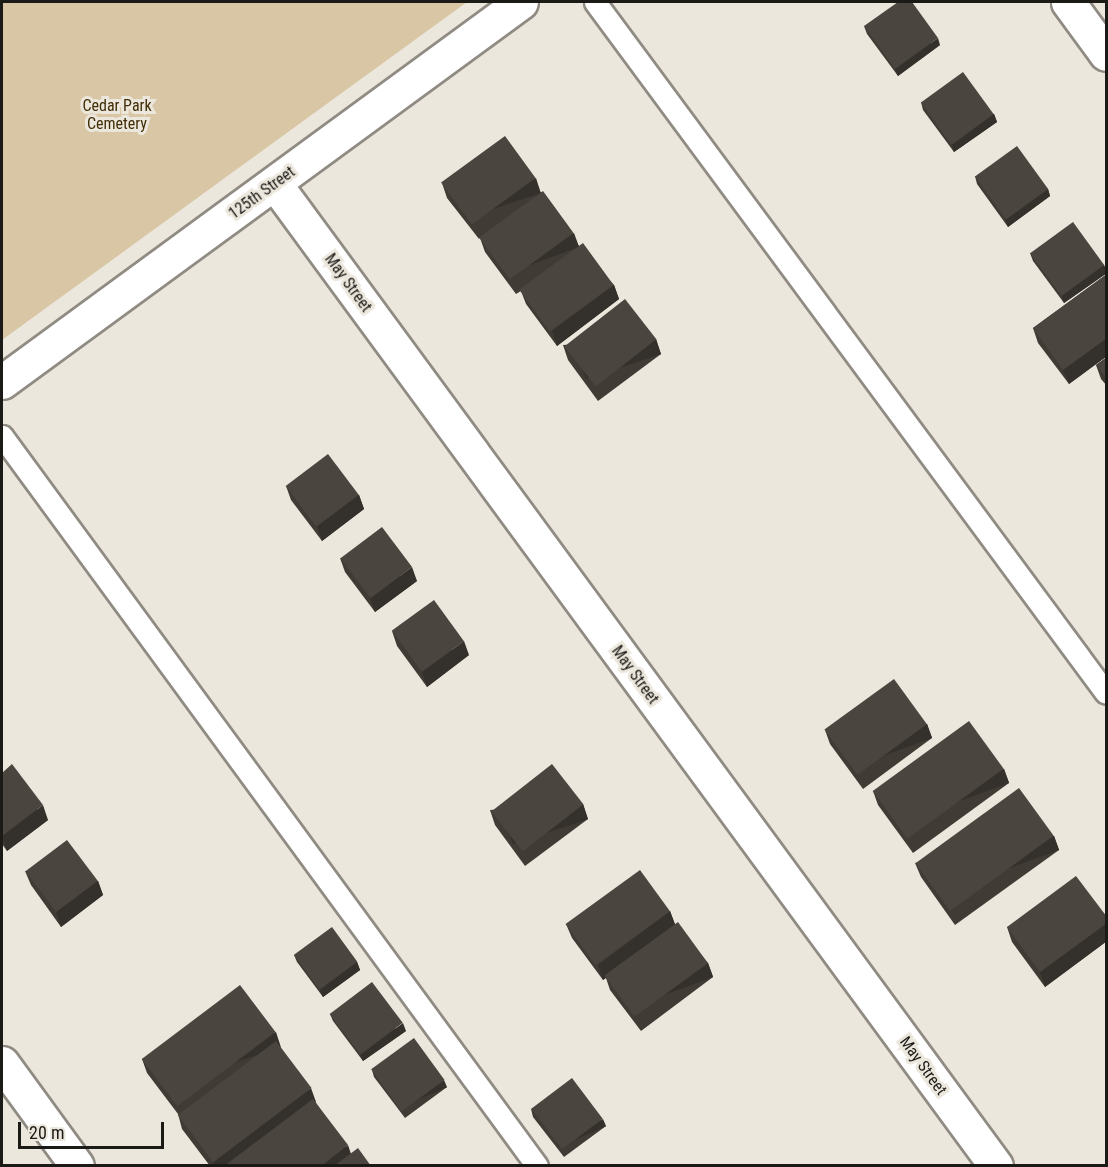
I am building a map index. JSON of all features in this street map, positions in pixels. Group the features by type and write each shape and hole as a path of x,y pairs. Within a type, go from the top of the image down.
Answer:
{"street":[{"name":"125th Street","path":"2,382 521,2"},
{"path":"1068,2 1107,54"},
{"name":"May Street","path":"275,184 996,1166"},
{"path":"2,1063 78,1166"}],"lane":[{"path":"595,2 1107,693"},
{"path":"2,436 537,1166"}],"green space":[{"name":"Cedar Park Cemetery","path":"2,2 467,2 2,340"}],"building":[{"path":"898,2 912,2 938,38 895,69 864,26"},
{"path":"963,72 994,114 951,145 921,103"},
{"path":"505,136 536,178 472,225 441,182"},
{"path":"1017,146 1048,189 1006,219 975,177"},
{"path":"543,191 574,233 510,280 479,237"},
{"path":"1073,222 1104,265 1061,296 1030,253"},
{"path":"583,243 614,285 550,332 519,289"},
{"path":"1107,274 1107,338 1063,370 1033,328"},
{"path":"625,299 656,339 596,387 564,346"},
{"path":"1107,357 1107,379 1096,365"},
{"path":"328,454 359,495 316,527 286,486"},
{"path":"382,527 412,567 371,598 340,558"},
{"path":"434,600 464,641 422,672 392,631"},
{"path":"894,679 927,724 857,775 824,730"},
{"path":"969,721 1004,769 907,839 873,791"},
{"path":"12,764 43,805 2,836 2,773"},
{"path":"552,764 583,804 523,852 491,811"},
{"path":"1019,788 1054,836 950,911 915,863"},
{"path":"67,840 98,881 56,912 25,871"},
{"path":"640,870 670,911 596,965 566,924"},
{"path":"1076,876 1107,917 1107,923 1040,972 1007,927"},
{"path":"678,922 708,963 634,1017 604,975"},
{"path":"332,927 357,962 319,989 294,955"},
{"path":"372,982 403,1023 360,1055 330,1014"},
{"path":"240,985 276,1032 177,1106 142,1059"},
{"path":"414,1038 445,1080 402,1111 371,1069"},
{"path":"276,1041 312,1088 213,1162 178,1115"},
{"path":"572,1078 603,1119 562,1149 531,1109"},
{"path":"313,1099 348,1145 321,1166 224,1166"},
{"path":"358,1148 371,1166 334,1166"}]}
